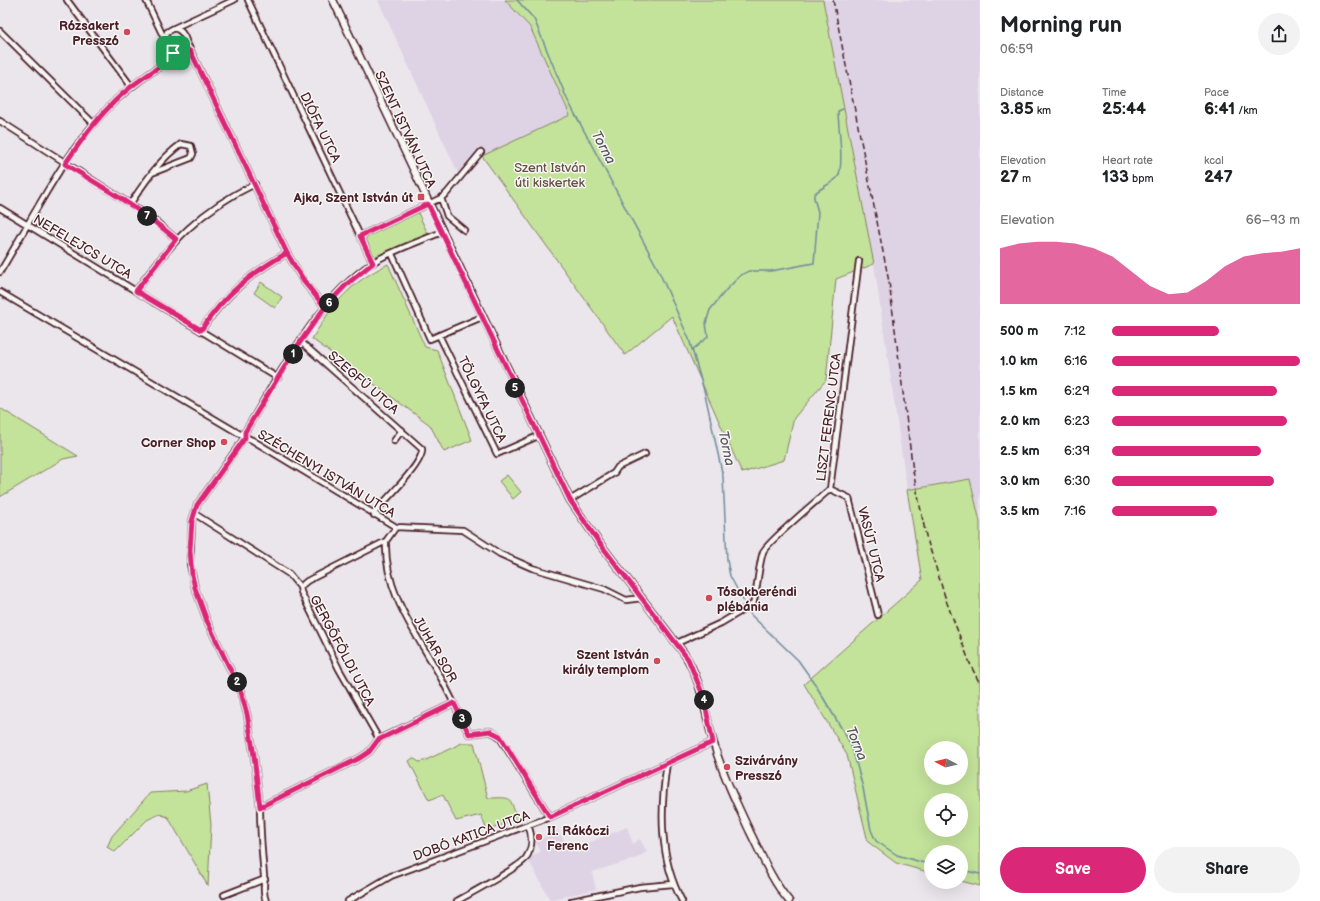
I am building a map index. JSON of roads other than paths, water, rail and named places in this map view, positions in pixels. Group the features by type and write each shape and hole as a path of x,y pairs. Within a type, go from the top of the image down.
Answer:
{"main road":[{"name":"SZENT ISTVÁN UTCA","path":"333,0 428,204 570,500 688,659 699,683 713,742 727,782 775,882 789,901"}],"street":[{"path":"67,0 131,86"},
{"path":"146,0 168,47 173,53 179,54"},
{"path":"165,39 167,32 174,28 234,0"},
{"name":"DIÓFA UTCA","path":"248,0 373,263"},
{"path":"184,23 182,32 186,41 287,253 304,282 325,307"},
{"path":"158,26 167,32"},
{"path":"174,28 182,32"},
{"path":"0,32 94,124"},
{"path":"186,41 186,49"},
{"path":"186,49 191,52"},
{"path":"0,272 65,164 94,124 131,86 186,49"},
{"path":"170,59 173,53"},
{"path":"0,121 154,220 176,239"},
{"path":"130,204 152,172 164,157 181,144 191,146 193,154 185,162 161,168 152,172"},
{"path":"360,236 441,198 482,152"},
{"path":"136,291 176,239 214,206 255,184"},
{"path":"441,198 447,216 464,230"},
{"name":"NEFELEJCS UTCA","path":"0,208 278,378"},
{"path":"266,901 263,893 265,879 262,857 260,807 251,734 241,692 207,621 192,575 190,550 194,514 197,505 245,438 245,432 301,342 325,307 347,284 373,263 442,232"},
{"path":"201,330 214,312 239,284 287,253"},
{"path":"392,254 430,340 482,317"},
{"name":"LISZT FERENC UTCA","path":"677,643 753,604 757,591 763,552 773,540 830,489 860,261"},
{"name":"SZÉCHENYI ISTVÁN UTCA","path":"0,292 245,438 252,440 396,527 463,530 500,554 532,568 604,589 626,600 642,598"},
{"name":"TÖLGYFA UTCA","path":"439,335 497,454 538,436"},
{"name":"SZEGFŰ UTCA","path":"301,342 402,430 394,441"},
{"path":"374,515 414,467 422,453 420,445 402,430"},
{"path":"570,500 614,473 618,467 645,454"},
{"name":"VASÚT UTCA","path":"830,489 849,498 878,615"},
{"path":"194,514 289,574 300,587"},
{"name":"GERGŐFÖLDI UTCA","path":"378,740 308,610 300,587 307,581 386,541 396,527"},
{"name":"JUHAR SOR","path":"386,541 385,557 388,572 398,602 454,703 469,734 490,731 500,736 550,817"},
{"path":"260,807 360,758 369,752 378,740 454,703"},
{"name":"DOBÓ KATICA UTCA","path":"348,901 390,876 550,817 713,742"},
{"path":"667,763 662,818 666,859 673,884 682,901"},
{"path":"457,901 525,859 529,852 532,836 528,825"},
{"path":"224,895 265,879"},
{"path":"572,901 640,886 673,884"}],"waterway":[{"name":"Torna","path":"517,0 534,19 567,99 657,267 689,339 705,394 723,477 727,560 730,576 751,615 798,660 815,684 849,741 863,788 871,830 876,841 897,855 924,863"},
{"path":"692,350 708,337 706,323 710,310 726,290 741,275 749,271 771,271 814,263 818,212 814,194 837,178 839,173 841,157 838,111 843,109"},
{"name":"Torna","path":"968,871 980,874"}],"railway":[{"path":"833,0 889,282 913,471 926,536 947,603 971,666 980,684"}],"place":[{"name":"Rózsakert Presszó","path":"127,32"},
{"name":"Ajka, Szent István út","path":"421,197"},
{"name":"Corner Shop","path":"224,442"},
{"name":"Tósokberéndi plébánia","path":"709,598"},
{"name":"Szent István király templom","path":"657,661"},
{"name":"Szivárvány Presszó","path":"727,767"},
{"name":"II. Rákóczi Ferenc","path":"539,837"}],"park label":[{"name":"Szent István úti kiskertek","path":"550,174"}]}
